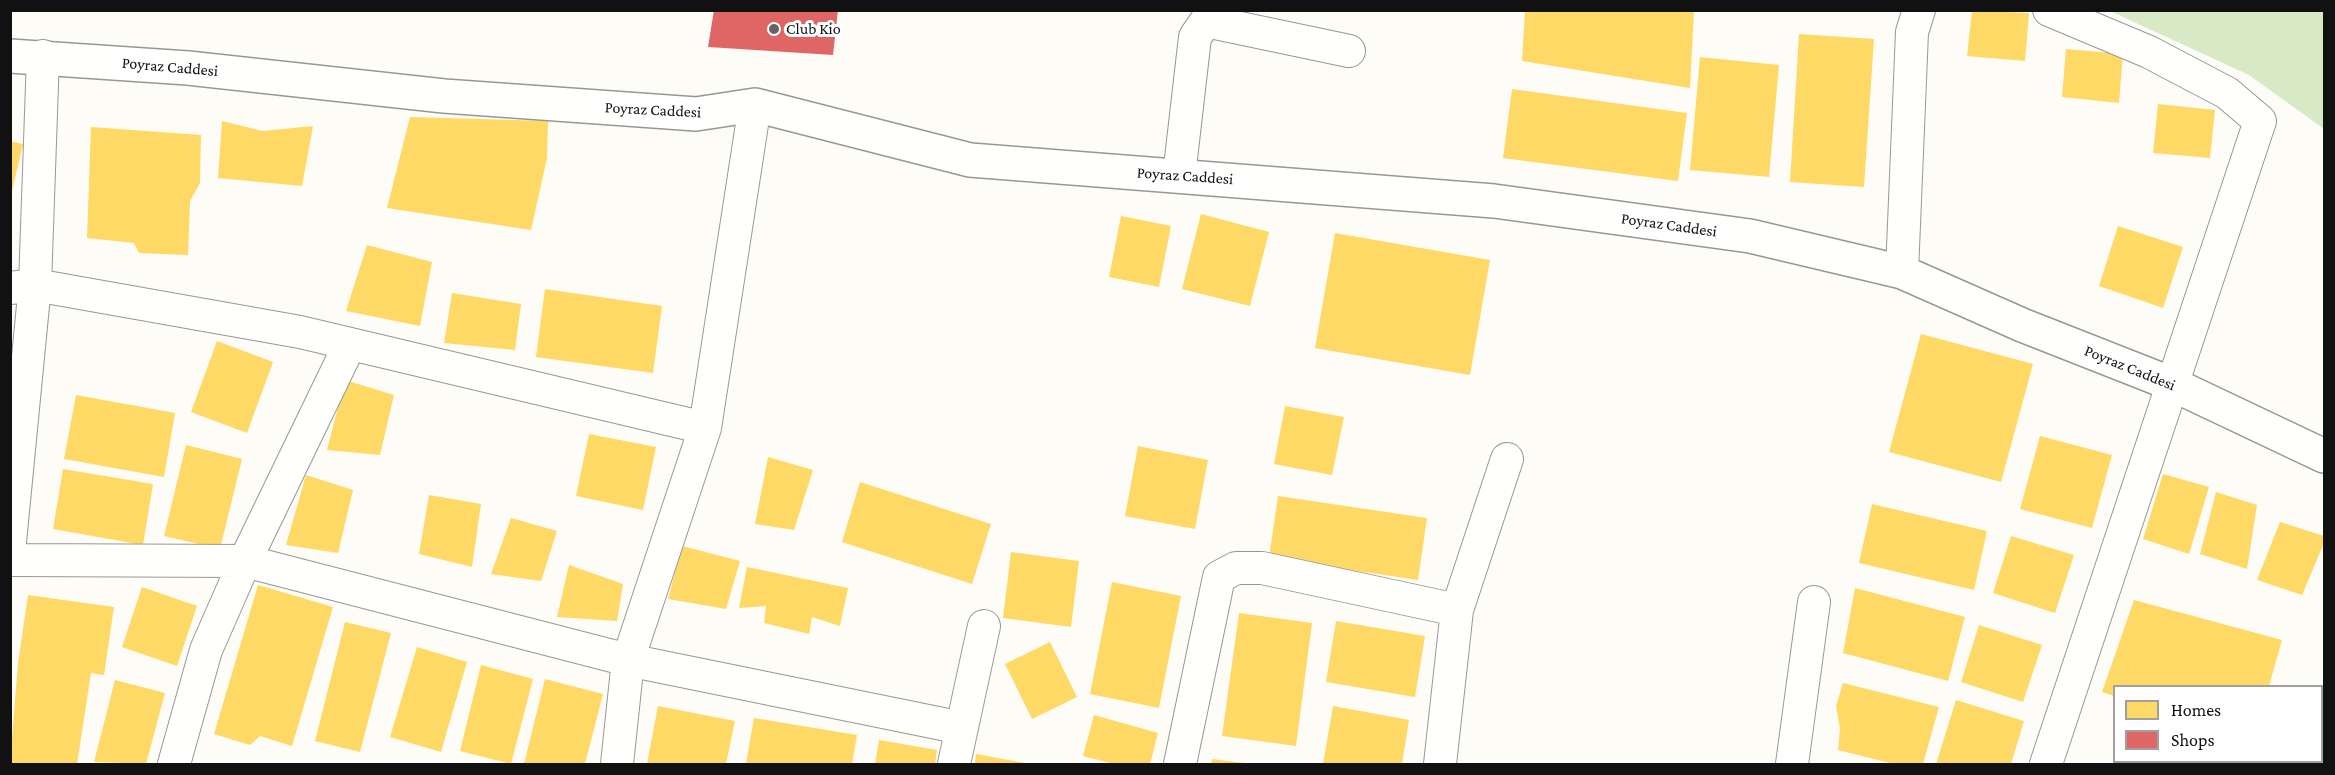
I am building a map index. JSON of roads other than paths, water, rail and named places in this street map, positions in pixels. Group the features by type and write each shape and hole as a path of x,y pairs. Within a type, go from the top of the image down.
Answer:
{"street":[{"path":"1902,272 1912,32 1919,10"},
{"path":"2046,765 2260,121 2227,93 2148,52 2049,10"},
{"path":"1179,176 1195,37 1206,21 1349,51"},
{"name":"Poyraz Caddesi","path":"10,56 43,56 188,68 444,96 685,114 755,105 970,160 1494,201 1750,236 1902,272 2022,325 2172,384 2325,456"},
{"path":"10,542 23,287 43,56"},
{"path":"617,765 628,660 705,428 755,105"},
{"path":"23,287 300,332 705,428"},
{"path":"174,765 206,650 245,561 350,344"},
{"path":"1440,765 1457,610 1508,459"},
{"path":"10,560 245,561 628,660 962,728"},
{"path":"1180,765 1219,577 1236,568 1262,568 1457,610"},
{"path":"1792,765 1814,602"},
{"path":"954,765 984,626"}],"place":[{"name":"Club Kio","path":"774,29"}]}
